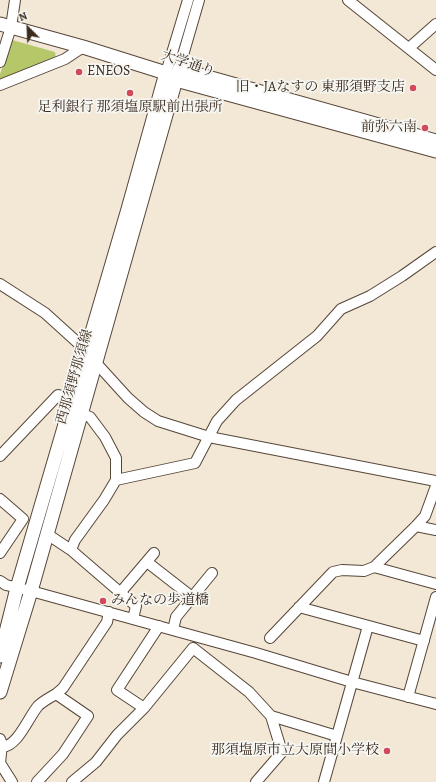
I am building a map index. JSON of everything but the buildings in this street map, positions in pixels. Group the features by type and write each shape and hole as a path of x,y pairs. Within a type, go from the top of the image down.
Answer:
{"main road":[{"name":"大学通り","path":"6,25 436,151"},
{"name":"大学通り","path":"174,74 436,141"},
{"name":"西那須野那須線","path":"0,656 17,588 128,209 174,74"},
{"name":"西那須野那須線","path":"0,692 32,591 82,414 174,74"}],"street":[{"path":"0,62 6,25 15,0"},
{"path":"174,74 188,0"},
{"path":"174,74 199,0"},
{"path":"348,0 436,70"},
{"path":"409,48 436,24"},
{"path":"0,85 65,59 83,47"},
{"path":"116,480 195,463 217,421 236,400 317,336 340,309 370,296 436,252"},
{"path":"0,284 45,313 77,342 128,398 144,412 158,421 209,437 436,481"},
{"path":"0,456 58,395 72,399"},
{"path":"71,550 75,540 104,500 116,480 116,458 105,437 90,417 82,414"},
{"path":"270,638 333,572 342,570 364,571 374,567 425,516 436,486"},
{"path":"0,499 23,519 0,553"},
{"path":"416,526 436,530"},
{"path":"47,534 71,550 136,606 133,619"},
{"path":"120,593 154,553"},
{"path":"147,562 192,597"},
{"path":"374,567 436,584"},
{"path":"173,630 176,617 212,573"},
{"path":"0,581 6,585 109,612 256,653 352,682 436,704"},
{"path":"408,697 436,597"},
{"path":"299,607 424,642"},
{"path":"1,743 7,747 14,742 39,705 63,688 107,622 109,612"},
{"path":"144,708 117,690 159,626"},
{"path":"324,782 368,626"},
{"path":"72,782 96,762 118,734 144,708 193,648 249,692 271,716 282,752 257,782"},
{"path":"37,782 64,754 88,716 56,694"},
{"path":"271,716 337,736"},
{"path":"1,743 0,763 12,782"}],"green space":[{"path":"12,40 55,52 56,59 0,83 0,74"}],"place":[{"name":"ENEOS","path":"79,72"},
{"name":"旧・JAなすの 東那須野支店","path":"413,88"},
{"name":"足利銀行 那須塩原駅前出張所","path":"130,93"},
{"name":"前弥六南","path":"425,128"},
{"name":"みんなの歩道橋","path":"103,601"},
{"name":"那須塩原市立大原間小学校","path":"387,751"}]}
